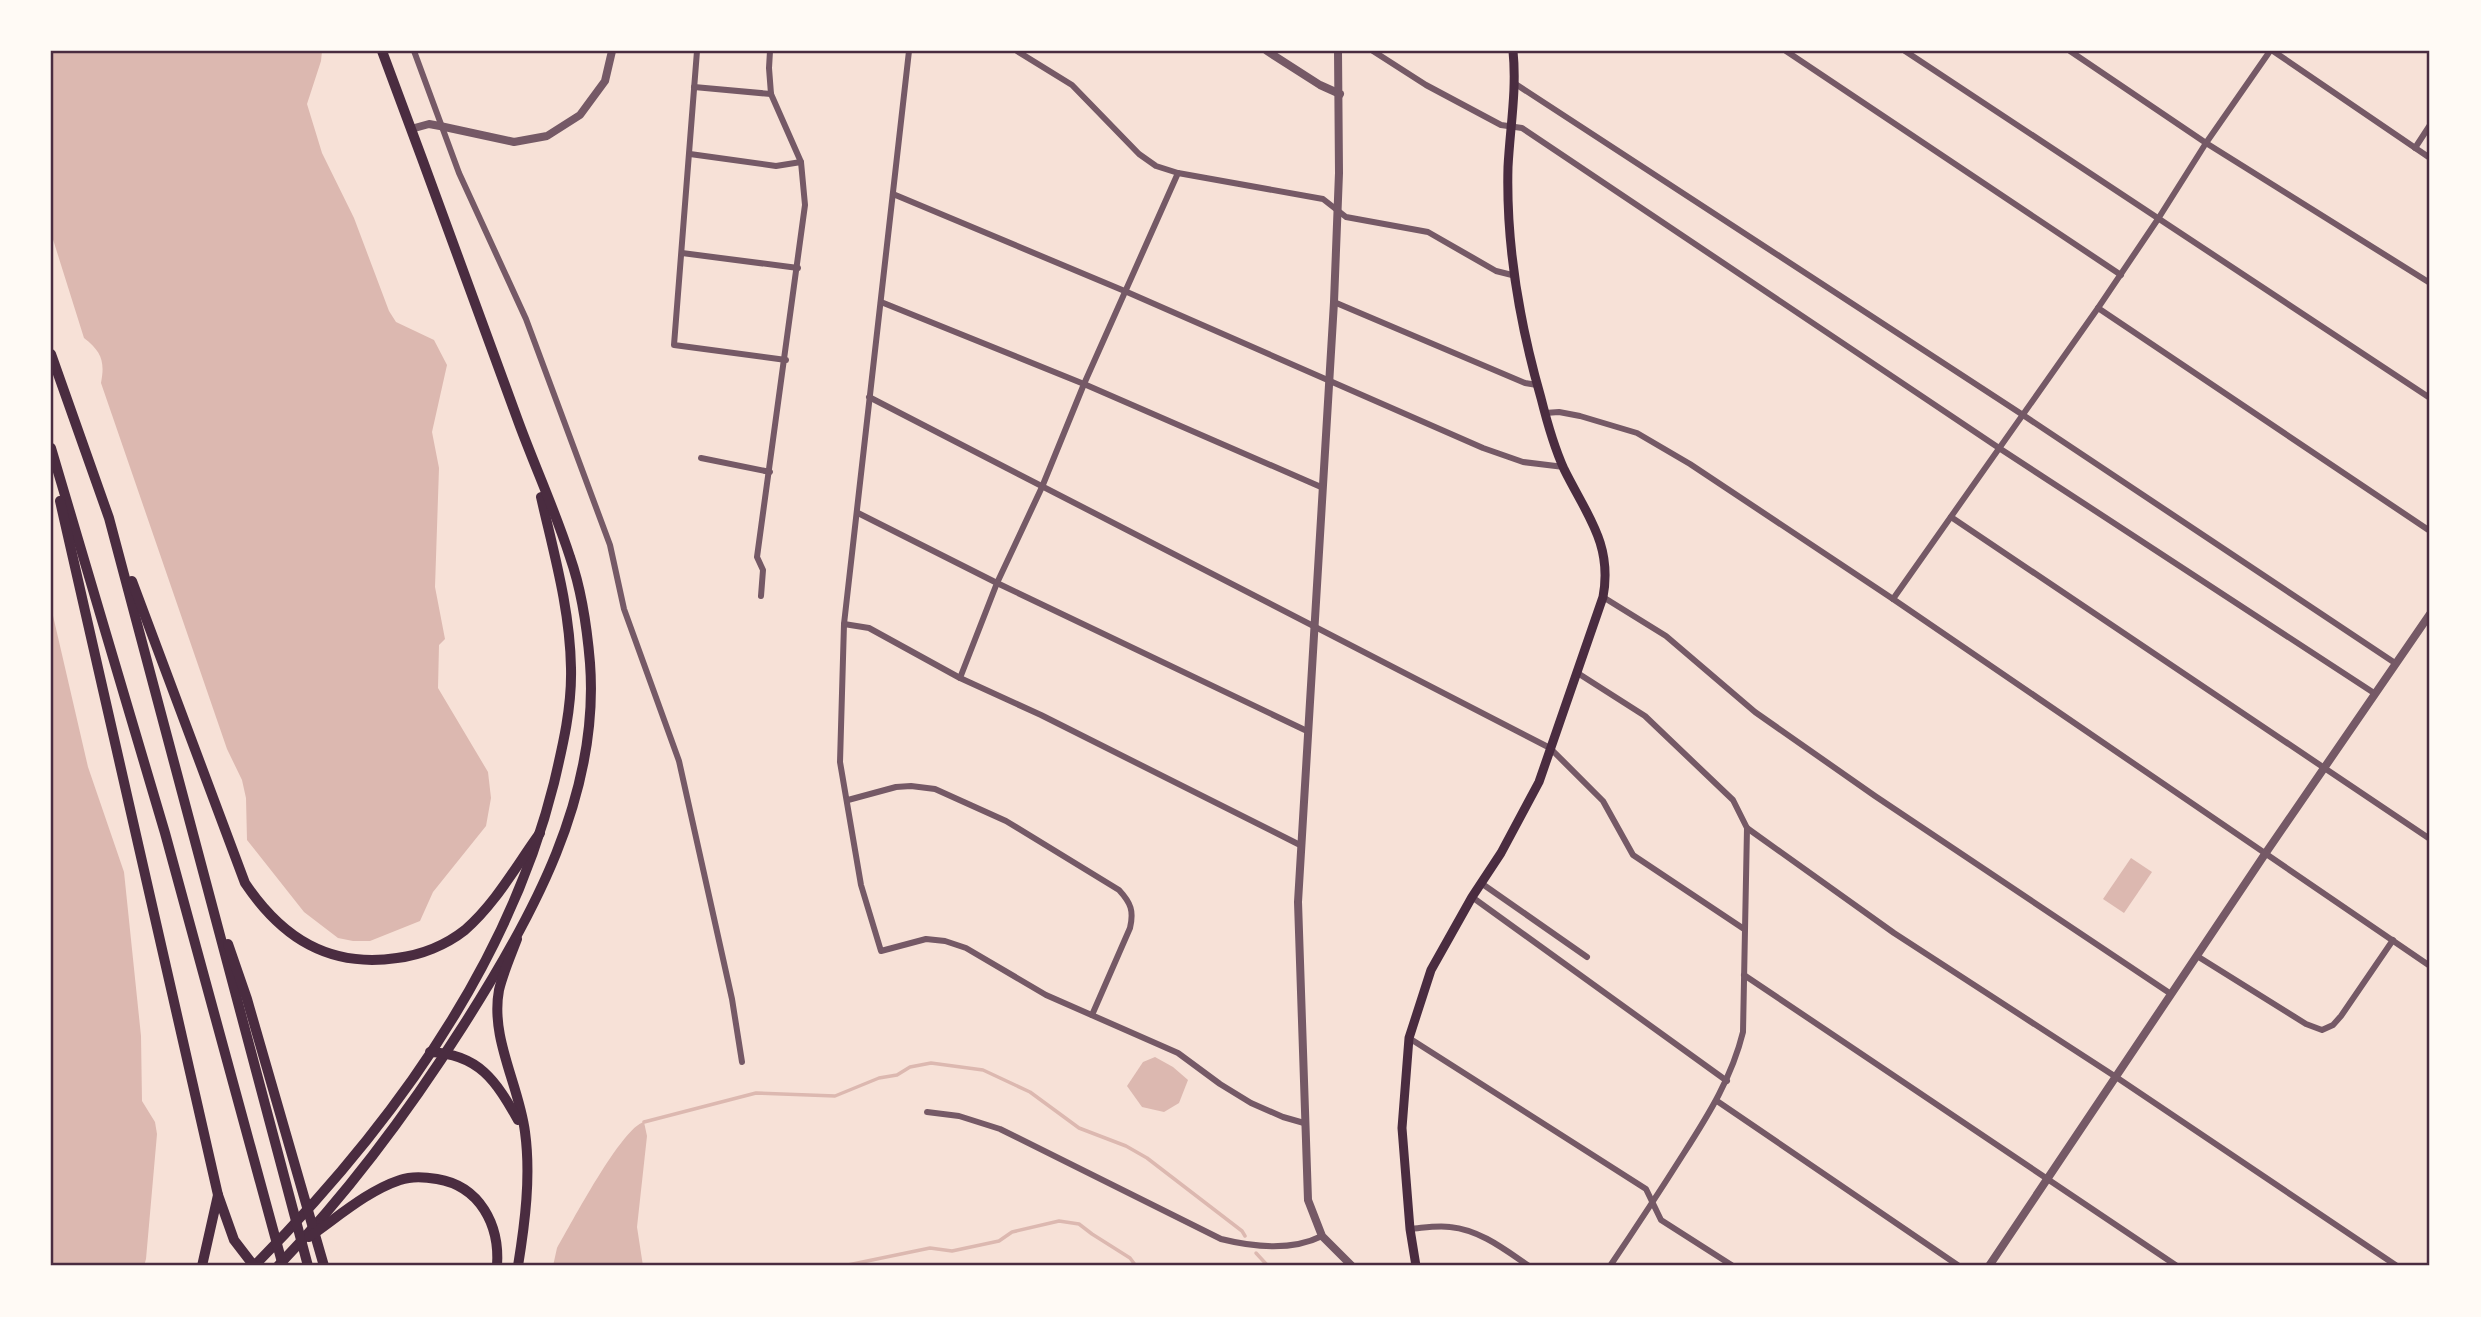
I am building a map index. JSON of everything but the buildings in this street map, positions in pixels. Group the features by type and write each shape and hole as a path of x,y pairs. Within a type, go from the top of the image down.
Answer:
{"highway":[{"path":"51,354 236,864 257,901 289,933 318,950 359,961 388,960 427,951 463,931 481,914 540,833"},
{"path":"51,448 165,833 274,1231 280,1266"},
{"path":"51,461 218,1195 234,1240 254,1266"},
{"path":"109,518 308,1264"},
{"path":"208,884 247,999 324,1266"},
{"path":"517,939 499,989 498,1029 525,1131 526,1199 518,1266"},
{"path":"430,1052 459,1056 491,1077 525,1131"},
{"path":"298,1245 370,1194 402,1179 426,1177 464,1187 479,1201 495,1229 497,1266"},
{"path":"202,1266 218,1195"}],"main road":[{"path":"280,1266 381,1144 446,1053 517,939 539,895 568,824 586,747 591,703 588,643 570,557 382,51"},
{"path":"1416,1266 1410,1229 1402,1128 1409,1038 1431,970 1472,897 1501,853 1539,782 1603,597 1607,577 1603,547 1564,467 1545,413 1516,276 1509,231 1508,166 1513,127 1513,51"},
{"path":"254,1266 288,1233 365,1141 430,1052 469,988 510,911 540,833 563,748 571,670 564,593 533,462"}],"street":[{"path":"414,51 459,173 526,319 610,545 624,609 678,761 732,999 742,1062"},
{"path":"411,129 429,124 514,142 547,136 580,115 605,81 612,51"},
{"path":"697,51 674,345 786,360"},
{"path":"761,596 763,570 757,557 786,360 805,205 801,162 771,94 770,51"},
{"path":"909,51 844,624 840,762 861,885 881,951 926,939 945,941 966,948 1046,995 1178,1053 1251,1103 1304,1123"},
{"path":"1017,51 1072,85 1139,155 1156,166 1178,173 1323,199 1346,217 1427,232 1496,271 1516,276"},
{"path":"1267,51 1339,94"},
{"path":"1338,51 1334,302 1298,902 1308,1200 1322,1236 1352,1266"},
{"path":"1373,51 1426,85 1501,125 1522,128 1999,447 2374,693"},
{"path":"1786,51 2121,275"},
{"path":"1905,51 2430,398"},
{"path":"2070,51 2206,143 2430,283"},
{"path":"1892,599 2121,275 2206,143 2272,51 2430,158"},
{"path":"1514,83 2023,415 2395,663"},
{"path":"694,87 771,94"},
{"path":"2415,148 2430,125"},
{"path":"690,153 776,166 801,162"},
{"path":"960,678 997,583 1042,487 1084,384 1178,173"},
{"path":"894,194 1127,292 1483,449 1523,462 1564,467"},
{"path":"682,253 798,268"},
{"path":"881,302 1084,384 1321,487"},
{"path":"1334,302 1525,383 1537,385"},
{"path":"2098,308 2430,531"},
{"path":"869,397 1550,748 1603,801 1633,855 1744,929"},
{"path":"1545,413 1559,412 1580,416 1646,437 1892,599 2430,966"},
{"path":"701,458 770,472"},
{"path":"858,513 997,583 1307,731"},
{"path":"1951,516 2430,839"},
{"path":"1603,597 1665,636 1766,720 1875,796 2171,993"},
{"path":"1989,1266 2265,854 2430,614"},
{"path":"844,624 869,628 960,678 1053,721 1300,845"},
{"path":"1576,672 1645,716 1733,800 1747,828 1894,933 2116,1077 2395,1266"},
{"path":"848,800 896,787 935,789 1006,821 1119,890 1130,902 1133,914 1130,928 1092,1015"},
{"path":"1610,1266 1653,1204 1717,1101 1737,1059 1743,1032 1747,828"},
{"path":"1481,883 1587,957"},
{"path":"1472,897 1727,1081"},
{"path":"2197,956 2306,1024 2322,1030 2333,1025 2341,1016 2393,940"},
{"path":"1744,975 2177,1266"},
{"path":"1409,1038 1646,1189 1661,1220 1733,1266"},
{"path":"1717,1101 1959,1266"},
{"path":"927,1112 959,1116 1000,1129 1221,1239 1245,1245 1298,1246 1322,1236"},
{"path":"1410,1229 1447,1226 1470,1230 1491,1240 1529,1266"}],"shaded area":[{"path":"51,51 322,51 307,104 322,153 354,218 389,311 396,322 434,340 447,365 432,432 439,468 435,587 445,639 439,645 438,688 488,772 491,798 486,826 433,892 420,921 370,941 338,938 304,912 247,840 246,798 242,780 227,749 101,383 101,358 84,338 51,233"},
{"path":"51,607 88,767 124,872 141,1036 142,1101 155,1122 157,1134 144,1266 51,1266"},
{"path":"2131,858 2152,872 2124,913 2103,899"},
{"path":"1155,1057 1188,1080 1179,1103 1164,1112 1142,1107 1127,1086 1143,1062"},
{"path":"644,1122 647,1136 637,1227 643,1266 553,1266 557,1248 610,1158 623,1140"}],"waterway":[{"path":"644,1122 756,1093 835,1096 879,1078 897,1075 910,1067 931,1063 983,1070 1030,1092 1079,1128 1126,1146 1147,1158 1245,1236"},
{"path":"843,1266 930,1248 952,1251 999,1241 1012,1232 1059,1221 1079,1224 1130,1258 1136,1266"},
{"path":"1256,1253 1268,1266"}]}
